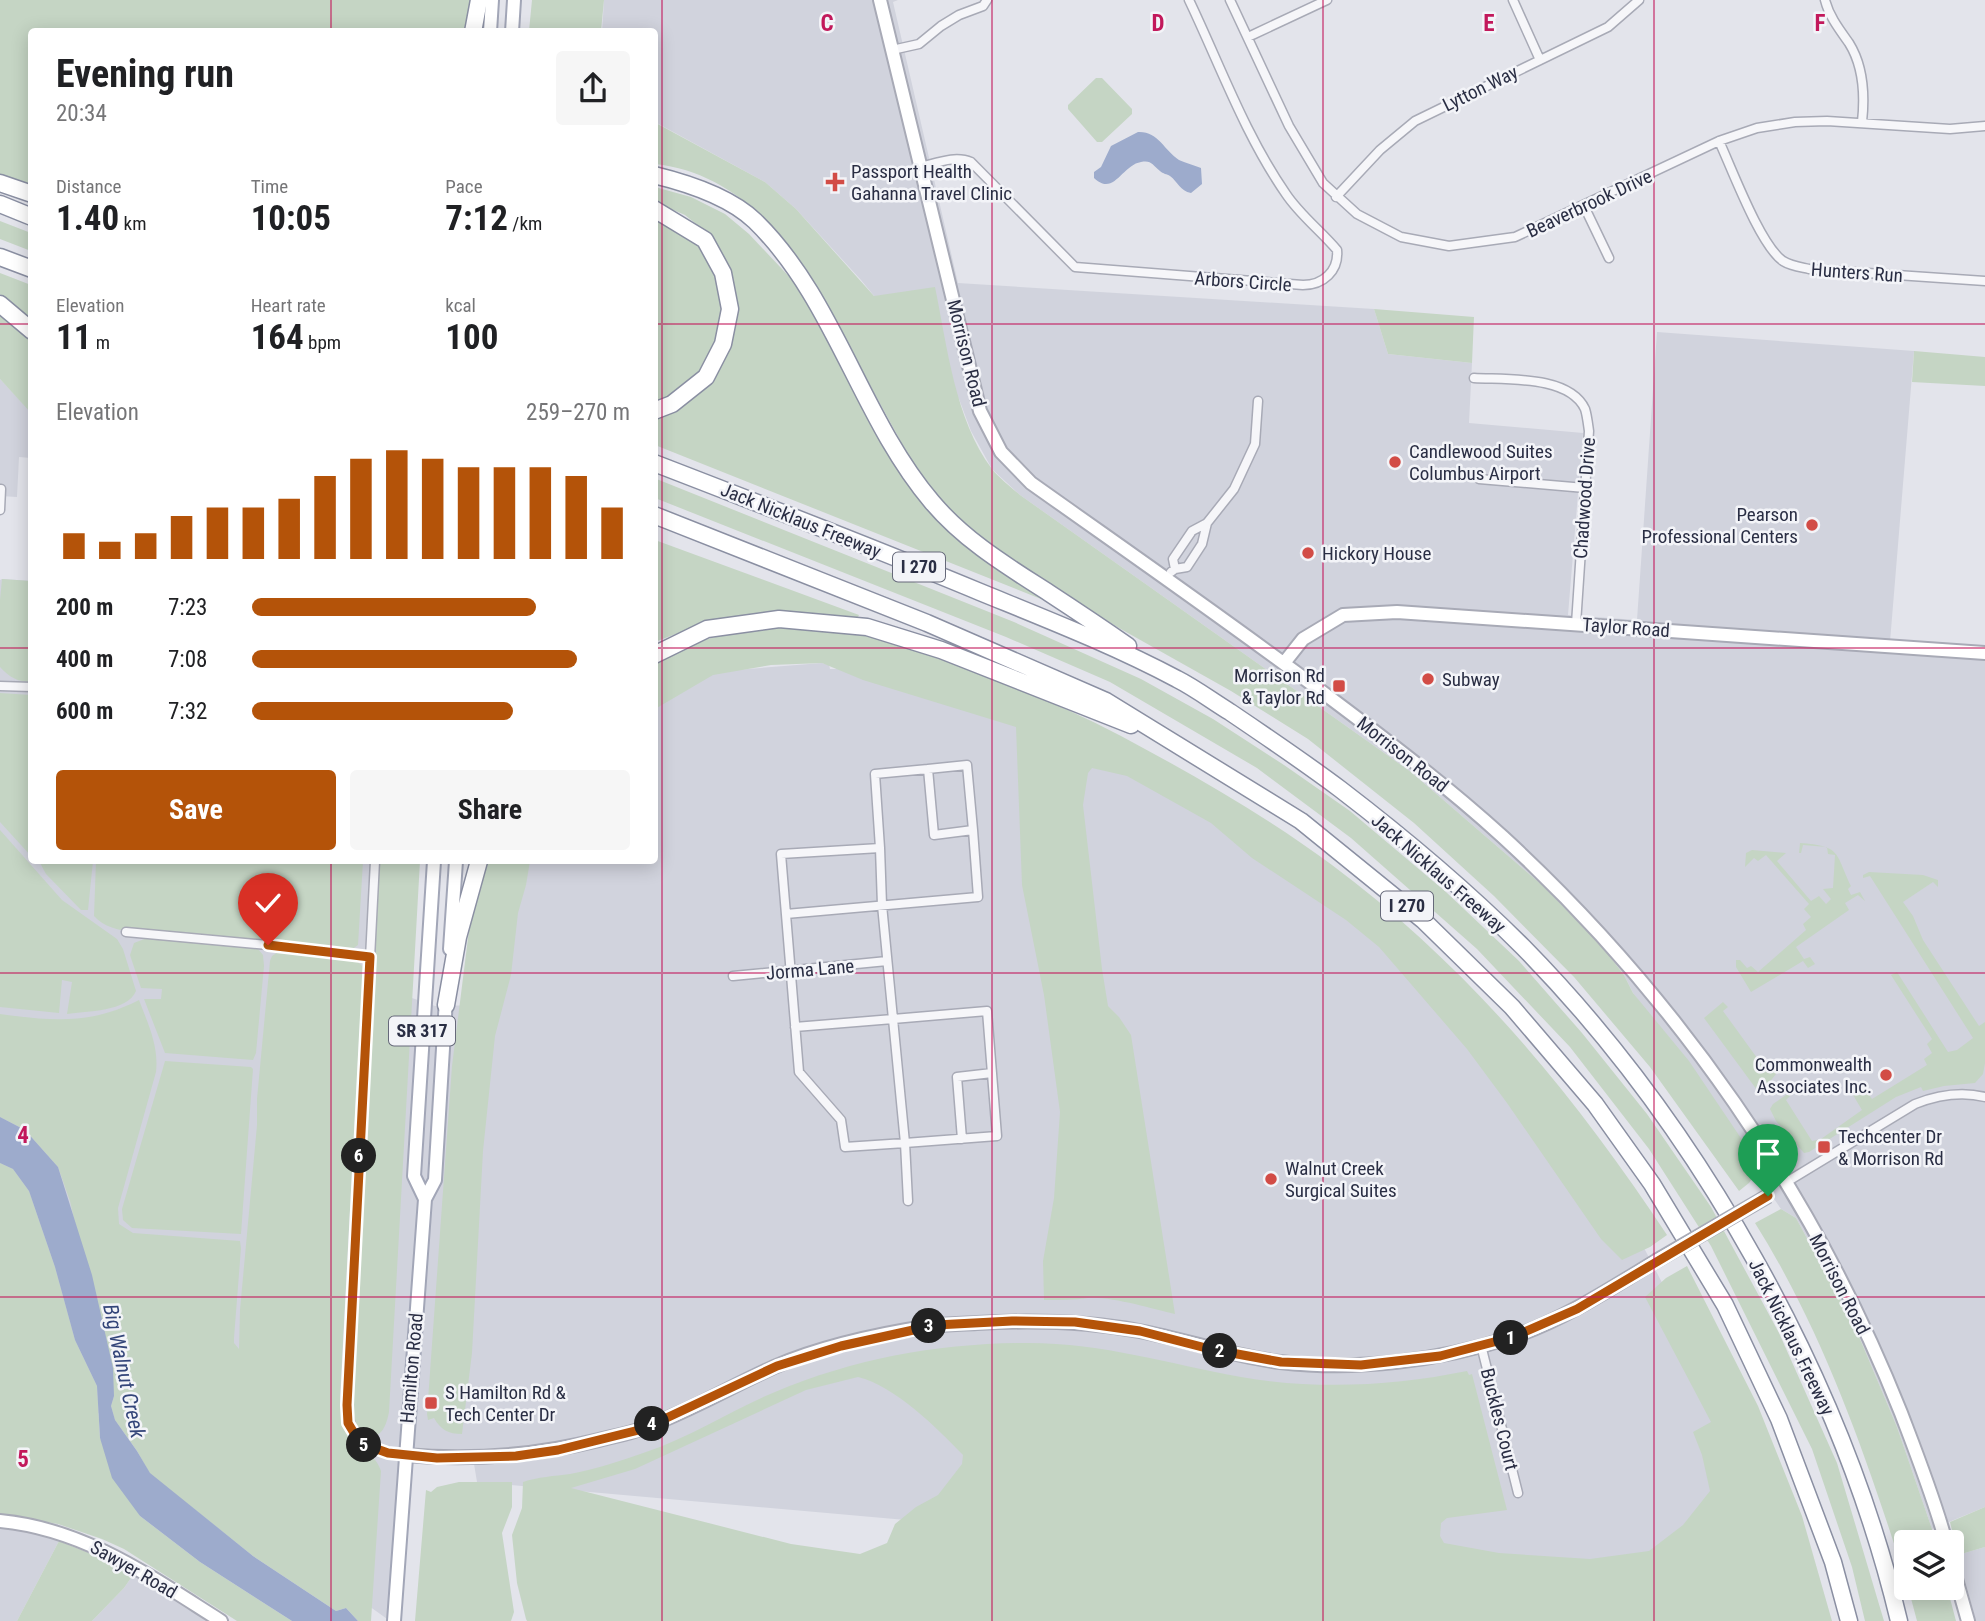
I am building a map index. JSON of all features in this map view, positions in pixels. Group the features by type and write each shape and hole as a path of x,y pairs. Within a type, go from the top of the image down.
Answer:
{"highway":[{"path":"474,28 479,0"},
{"path":"658,176 680,181 716,196 753,220 798,272 901,458 932,502 972,542 1180,680"},
{"path":"0,183 28,193"},
{"path":"0,204 28,215"},
{"path":"658,211 705,240 723,273 730,309 723,344 706,377 672,404 658,409"},
{"path":"0,257 28,268"},
{"path":"0,304 28,328"},
{"name":"Jack Nicklaus Freeway","path":"658,465 1096,640 1180,680 1295,755 1407,840 1523,947 1597,1029 1660,1109 1716,1194 1776,1300 1832,1418 1852,1469 1888,1575 1899,1621"},
{"name":"I 270","path":"658,517 1046,673 1106,701 1301,821 1423,920 1512,1007 1595,1104 1652,1184 1725,1305 1779,1419 1833,1562 1849,1621"},
{"path":"658,653 707,629 779,619 867,627 941,650 1094,712 1161,735"},
{"path":"446,1005 458,937 478,864"}],"main road":[{"path":"490,28 492,0"},
{"path":"512,28 514,0"},
{"name":"Morrison Road","path":"880,0 980,411 1001,452 1031,483 1170,574 1449,790 1503,837 1568,900 1621,957 1691,1042 1766,1150 1832,1263 1882,1368 1920,1462 1942,1530"},
{"name":"Taylor Road","path":"1284,663 1303,639 1343,615 1397,612 1985,653"},
{"name":"Hamilton Road","path":"425,1199 414,1176 433,864"},
{"name":"Hamilton Road","path":"394,1621 425,1199 435,1180 456,864"},
{"path":"405,1455 437,1458 516,1456 570,1447 643,1429 777,1366 841,1346 936,1325 1012,1321 1075,1322 1140,1331 1210,1349 1281,1362 1361,1365 1440,1356 1513,1337 1577,1309 1768,1196 1785,1183"},
{"name":"Sawyer Road","path":"0,1521 44,1528 102,1548 221,1621"},
{"path":"1962,1600 1968,1621"}],"street":[{"path":"892,50 919,44 940,26 983,6 987,0"},
{"name":"Arbors Circle","path":"921,167 952,159 971,162 1075,267 1303,285 1322,281 1335,267 1337,250 1289,198 1273,174 1189,0"},
{"name":"Beaverbrook Drive","path":"1230,0 1289,126 1322,183 1357,214 1401,237 1449,246 1515,237 1719,141 1757,128 1796,122 1862,122 1950,129 1985,126"},
{"path":"1248,37 1327,0"},
{"path":"1513,0 1540,60"},
{"name":"Lytton Way","path":"1336,197 1380,150 1415,121 1608,27 1639,0"},
{"path":"1825,0 1833,20 1851,46 1862,75 1862,122"},
{"name":"Hunters Run","path":"1719,141 1765,240 1781,260 1794,267 1985,281"},
{"path":"1584,205 1609,258"},
{"name":"Chadwood Drive","path":"1474,378 1548,383 1569,391 1584,409 1589,431 1576,624"},
{"path":"1170,574 1173,559 1185,540 1192,531 1207,523 1234,489 1255,444 1258,401"},
{"path":"1479,479 1586,488"},
{"path":"0,510 1,489"},
{"path":"1170,574 1187,567 1202,544 1207,523"},
{"path":"0,686 28,687"},
{"path":"786,914 882,905 978,897 967,765 875,774 882,905 908,1201"},
{"path":"928,769 934,835 973,830"},
{"path":"795,1027 987,1012 997,1136 845,1147 841,1120 799,1072 795,1027 791,970 781,853 880,848"},
{"path":"375,864 347,1405 348,1423 360,1443 388,1453 405,1455"},
{"path":"125,932 370,957"},
{"name":"Jorma Lane","path":"733,976 887,961"},
{"path":"962,1139 957,1077 992,1073"},
{"path":"1785,1183 1915,1104 1934,1097 1956,1094 1985,1097"},
{"name":"Buckles Court","path":"1481,1345 1518,1493"}],"shaded area":[{"path":"604,0 898,0 893,2 958,283 1374,309 1388,354 1472,363 1469,423 1583,433 1568,615 1637,620 1657,332 1914,351 1889,654 1985,660 1985,1507 1932,1529 1897,1427 1855,1327 1796,1218 1781,1209 1756,1173 1753,1156 1601,945 1542,885 1411,772 1020,495 992,469 971,431 959,399 861,280 796,209 765,182 658,124 658,28 602,28"},
{"path":"0,379 28,409 28,458 19,457 17,497 0,496"},
{"path":"0,580 28,581 28,864 405,864 412,998 435,1006 485,1005 518,864 658,864 658,699 710,672 822,663 829,665 830,669 839,669 1009,719 1152,776 1335,889 1618,1198 1721,1396 1786,1598 477,1482 473,1458 406,1455 390,1621 0,1343"},
{"path":"0,1514 58,1524 59,1541 17,1621 0,1621"},
{"path":"1985,1547 1985,1621 1976,1621 1964,1577 1964,1553"},
{"path":"144,1572 221,1621 92,1621 133,1575 140,1579"}],"green space":[{"path":"0,0 472,0 466,28 28,28 28,186 0,175"},
{"path":"532,0 604,0 601,28 529,28"},
{"path":"1096,78 1102,78 1132,109 1132,114 1102,142 1097,142 1068,109 1068,105"},
{"path":"658,124 765,182 796,209 874,296 935,287 961,405 979,449 995,472 1020,495 1411,772 1542,885 1601,945 1624,975 1633,993 1689,1061 1753,1156 1756,1173 1749,1183 1739,1191 1650,1067 1574,977 1494,896 1414,823 1308,739 1231,691 1119,628 1033,575 974,534 938,498 912,462 808,272 794,252 743,200 702,176 658,164"},
{"path":"658,188 691,197 725,214 749,234 799,287 915,486 1041,594 1041,599 658,446 658,411 726,351 718,249 701,228 685,215 658,203"},
{"path":"658,215 699,243 721,286 724,310 712,355 680,392 658,402"},
{"path":"0,221 28,232 28,250 0,239"},
{"path":"0,273 28,284 28,319 0,294"},
{"path":"1374,309 1474,317 1472,363 1388,354"},
{"path":"0,311 28,338 28,410 0,379"},
{"path":"1914,351 1985,357 1985,386 1912,382"},
{"path":"658,480 1014,622 1141,679 1213,719 1350,811 1446,892 1519,961 1582,1033 1647,1114 1711,1207 1779,1333 1837,1463 1884,1621 1865,1621 1852,1567 1812,1449 1711,1246 1649,1149 1570,1047 1477,949 1351,838 1257,768 1110,682 1006,637 658,499"},
{"path":"658,541 859,615 857,619 830,615 754,615 680,632 658,641"},
{"path":"2,579 28,581 28,682 14,678 0,667"},
{"path":"794,625 856,632 893,641 948,660 1103,727 1229,797 1307,847 1382,905 1429,946 1516,1035 1594,1132 1667,1235 1650,1247 1622,1260 1601,1239 1467,1049 1379,947 1346,920 1252,858 1211,823 1127,776 1092,768 1088,773 1083,805 1102,969 1108,1006 1131,1035 1175,1314 1108,1299 1044,1300 1043,1261 1054,1198 1060,1112 1044,995 1022,885 1016,727 863,680 822,663 771,665 713,675 658,707 658,656 723,635"},
{"path":"0,693 28,695 28,853 0,822"},
{"path":"0,830 62,900 117,939 123,949 136,991 131,998 115,1007 67,1014 72,982 62,980 59,1013 0,1007"},
{"path":"1800,843 1824,847 1803,845 1799,853"},
{"path":"1827,848 1839,858 1851,886 1848,889 1851,895 1860,892 1865,901 1858,895 1845,903 1849,910 1796,947 1804,959 1810,957 1815,964 1808,968 1803,961 1751,992 1736,967 1736,960 1758,972 1806,930 1803,924 1811,917 1804,909 1809,904 1766,855 1758,861 1754,858 1745,867 1746,853 1752,850 1786,853 1777,861 1811,901 1819,896 1826,904 1831,899 1823,889 1833,888 1835,855 1828,854"},
{"path":"41,864 93,864 88,910 81,910 46,874"},
{"path":"96,864 363,864 358,945 351,950 129,931 103,924 94,916"},
{"path":"379,864 420,864 389,1412 383,1430 374,1437 362,1431 355,1421 350,1394"},
{"path":"483,864 530,864 518,913 511,975 495,1036 483,1151 472,1353 462,1434 457,1434 439,1426 434,1418 428,1420 427,1414 452,1066 473,898"},
{"path":"1869,872 1923,875 1938,880 1938,887 1933,882 1903,902 1913,916 1923,940 1979,1026 1985,1022 1983,1074 1975,1083 1923,1091 1921,1087 1896,1097 1804,1153 1776,1121 1770,1109 1773,1104 1789,1093 1792,1094 1786,1100 1812,1141 1821,1139 1862,1110 1850,1090 1857,1086 1862,1093 1866,1091 1872,1099 1927,1065 1924,1059 1932,1053 1927,1044 1932,1039 1891,975 1897,972 1948,1052 1957,1050 1973,1038 1870,876 1863,878 1863,875"},
{"path":"147,938 258,949 263,955 264,966 256,1053 253,1060 165,1053 144,999 161,999 162,989 141,988 130,955 134,943"},
{"path":"278,952 350,958 363,967 340,1395 341,1416 353,1447 374,1458 381,1471 371,1621 358,1621 346,1608 336,1611 253,1556 150,1474 115,1420 111,1406 114,1396 70,1201 58,1167 25,1130 0,1117 0,1014 71,1019 104,1014 139,1000 154,1044 156,1072 118,1208 119,1224 133,1233 240,1241 234,1338 239,1349 240,1310 270,961"},
{"path":"1723,1002 1728,1007 1723,1011 1768,1073 1773,1070 1776,1074 1764,1089 1757,1090 1704,1018"},
{"path":"165,1061 253,1069 241,1234 132,1228 123,1220 122,1209"},
{"path":"0,1163 13,1169 29,1191 55,1267 75,1340 97,1386 100,1438 140,1516 200,1562 292,1621 237,1621 124,1549 102,1539 58,1524 0,1514"},
{"path":"1781,1209 1796,1218 1855,1327 1897,1427 1932,1530 1894,1530 1894,1544 1876,1489 1823,1352 1780,1265 1755,1223"},
{"path":"1687,1266 1758,1406 1802,1516 1832,1621 526,1619 517,1583 512,1535 522,1508 523,1482 589,1470 646,1452 679,1439 775,1392 836,1370 899,1355 995,1344 1083,1346 1241,1377 1298,1384 1383,1383 1467,1371 1469,1375 1472,1374 1507,1510 1447,1518 1441,1523 1440,1536 1444,1543 1499,1553 1590,1559 1649,1551 1683,1525 1710,1491 1702,1455 1693,1432 1711,1422 1645,1297 1666,1278","holes":["858,1377 872,1382 915,1409 963,1455 962,1464 938,1495 916,1507 895,1524 887,1543 860,1554 791,1544 571,1488 635,1469 806,1390"]},
{"path":"459,1482 512,1482 512,1507 502,1533 514,1612 511,1621 415,1621 426,1490 431,1492 437,1487"},
{"path":"1985,1507 1985,1547 1964,1553 1964,1530 1952,1530 1950,1522"},
{"path":"59,1541 104,1559 133,1575 92,1621 17,1621"},
{"path":"1911,1600 1950,1600 1956,1621 1917,1621"}],"water":[{"path":"1138,132 1151,135 1179,160 1201,168 1202,184 1191,193 1187,192 1170,176 1147,162 1134,164 1107,184 1094,178 1094,172 1101,167 1111,146"},
{"path":"0,1117 25,1130 58,1167 92,1275 113,1368 114,1396 111,1406 115,1420 150,1473 253,1556 336,1611 346,1608 358,1621 292,1621 200,1562 140,1516 112,1478 100,1438 97,1386 75,1340 55,1267 29,1191 13,1169 0,1163"}],"place":[{"name":"Passport Health Gahanna Travel Clinic","path":"835,182"},
{"name":"Candlewood Suites Columbus Airport","path":"1395,462"},
{"name":"Pearson Professional Centers","path":"1812,525"},
{"name":"Hickory House","path":"1308,553"},
{"name":"Subway","path":"1428,679"},
{"name":"Morrison Rd & Taylor Rd","path":"1339,686"},
{"name":"Commonwealth Associates Inc.","path":"1886,1075"},
{"name":"Techcenter Dr & Morrison Rd","path":"1824,1147"},
{"name":"Walnut Creek Surgical Suites","path":"1271,1179"},
{"name":"S Hamilton Rd & Tech Center Dr","path":"431,1403"}],"route":[{"path":"268,945 370,957 347,1405 348,1423 360,1443 388,1453 437,1458 473,1458 558,1450 643,1429 777,1366 890,1333 936,1325 1012,1321 1075,1322 1140,1331 1210,1349 1281,1362 1361,1365 1440,1356 1513,1337 1577,1309 1768,1196"}],"water label":[{"name":"Big Walnut Creek","path":"124,1371"}]}
